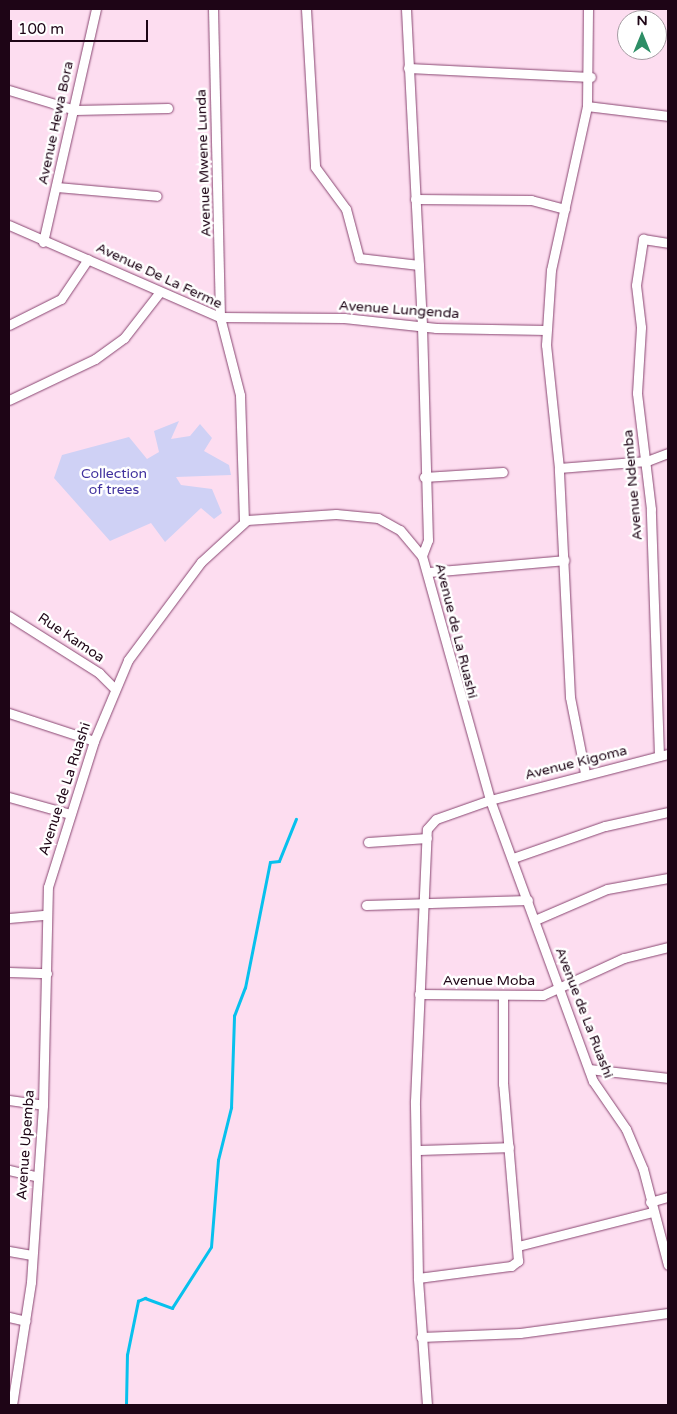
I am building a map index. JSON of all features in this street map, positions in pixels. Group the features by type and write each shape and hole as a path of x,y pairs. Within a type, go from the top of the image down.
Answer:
{"street":[{"name":"Avenue Hewa Bora","path":"43,242 75,110 96,9"},
{"name":"Avenue Mwene Lunda","path":"213,9 220,317"},
{"path":"306,9 316,167 346,209 359,258 419,265"},
{"path":"406,9 422,326 424,477 428,540 422,556"},
{"path":"585,773 570,697 559,468 546,361 546,330 551,270 587,106 591,78 588,9"},
{"path":"408,68 591,78"},
{"path":"9,90 75,110 168,108"},
{"path":"587,106 668,116"},
{"path":"57,187 157,196"},
{"path":"415,199 531,200 565,209"},
{"name":"Avenue De La Ferme","path":"9,225 43,242 88,259 159,293 220,317 240,395 244,521"},
{"name":"Avenue Ndemba","path":"659,756 647,461 637,393 641,327 636,285 643,239 668,244"},
{"path":"9,325 57,302 88,259"},
{"path":"9,400 95,359 124,338 159,293"},
{"name":"Avenue Lungenda","path":"220,317 344,318 422,326 546,330"},
{"path":"559,468 647,461 668,453"},
{"path":"424,477 503,472"},
{"name":"Avenue de La Ruashi","path":"46,914 45,897 94,741 114,688 147,631 201,562 244,521 336,514 378,518 400,530 422,556 428,572 470,739 490,800 513,858 558,989 589,1069 631,1140 668,1265"},
{"path":"428,572 564,560"},
{"name":"Rue Kamoa","path":"9,616 90,667 114,688"},
{"path":"9,713 94,741"},
{"name":"Avenue Kigoma","path":"427,838 433,821 490,800 585,773 668,754"},
{"path":"9,797 70,814"},
{"path":"513,858 605,826 668,812"},
{"path":"368,842 427,838 419,994 416,1150 418,1278 427,1405"},
{"path":"535,920 600,891 668,878"},
{"path":"366,905 423,906 528,900"},
{"path":"9,918 46,914"},
{"name":"Avenue Upemba","path":"12,1405 12,1379 26,1321 43,1105 48,973 46,914"},
{"name":"Avenue Moba","path":"419,994 542,995 624,958 668,947"},
{"path":"9,972 48,973"},
{"path":"418,1278 514,1266 518,1246 509,1146 504,996"},
{"path":"589,1069 668,1078"},
{"path":"9,1100 43,1105"},
{"path":"416,1150 509,1146"},
{"path":"9,1170 36,1176"},
{"path":"518,1246 651,1207 668,1198"},
{"path":"9,1251 32,1255"},
{"path":"421,1337 520,1334 668,1313"},
{"path":"9,1317 26,1321"}],"green space":[{"name":"Collection of trees","path":"179,421 171,439 190,436 200,424 212,438 204,451 229,465 231,475 176,477 181,485 212,489 222,513 214,519 201,508 165,542 151,523 110,541 54,478 62,455 129,437 147,459 159,452 154,431"}],"waterway":[{"path":"126,1405 127,1355 138,1301 145,1298 172,1308 211,1247 218,1160 231,1108 234,1016 245,988 270,862 279,861 296,819"}]}
